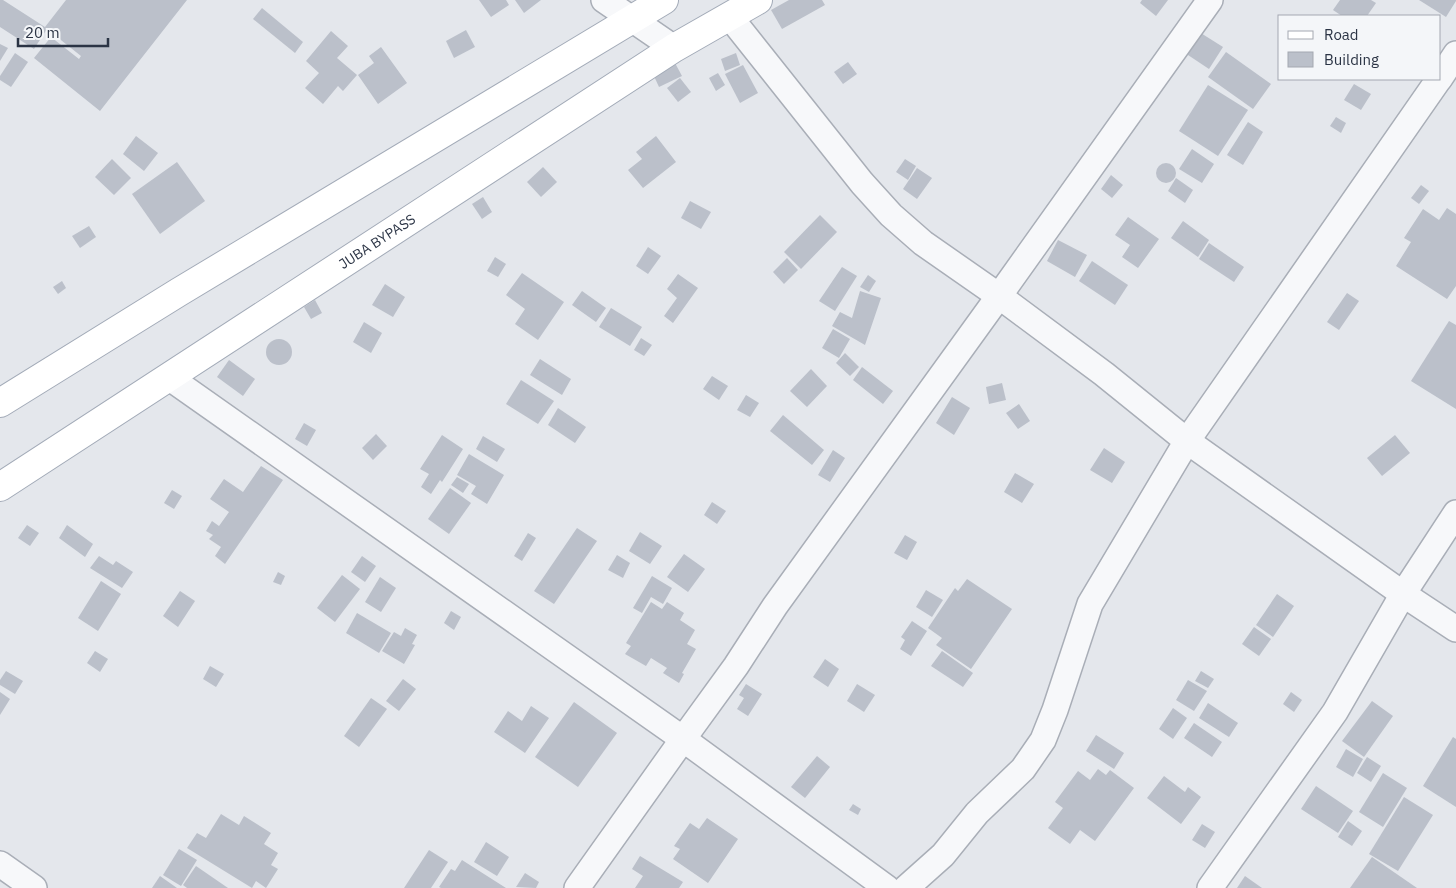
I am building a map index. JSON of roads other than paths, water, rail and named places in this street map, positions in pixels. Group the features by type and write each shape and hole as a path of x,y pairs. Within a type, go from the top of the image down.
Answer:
{"main road":[{"path":"0,404 179,292 664,0"},
{"name":"JUBA BYPASS","path":"0,487 674,48 758,0"}],"street":[{"path":"604,0 674,48"},
{"path":"578,888 736,666 775,606 1210,0"},
{"path":"730,17 862,183 891,215 923,243 999,296 1104,374 1187,441 1403,594 1456,629"},
{"path":"1441,75 1456,54"},
{"path":"906,888 943,855 977,813 1023,769 1043,740 1055,710 1090,604 1187,441 1438,80"},
{"path":"170,378 683,738 860,879 887,888"},
{"path":"1210,888 1335,712 1403,594 1456,513"},
{"path":"0,864 34,888"}]}
